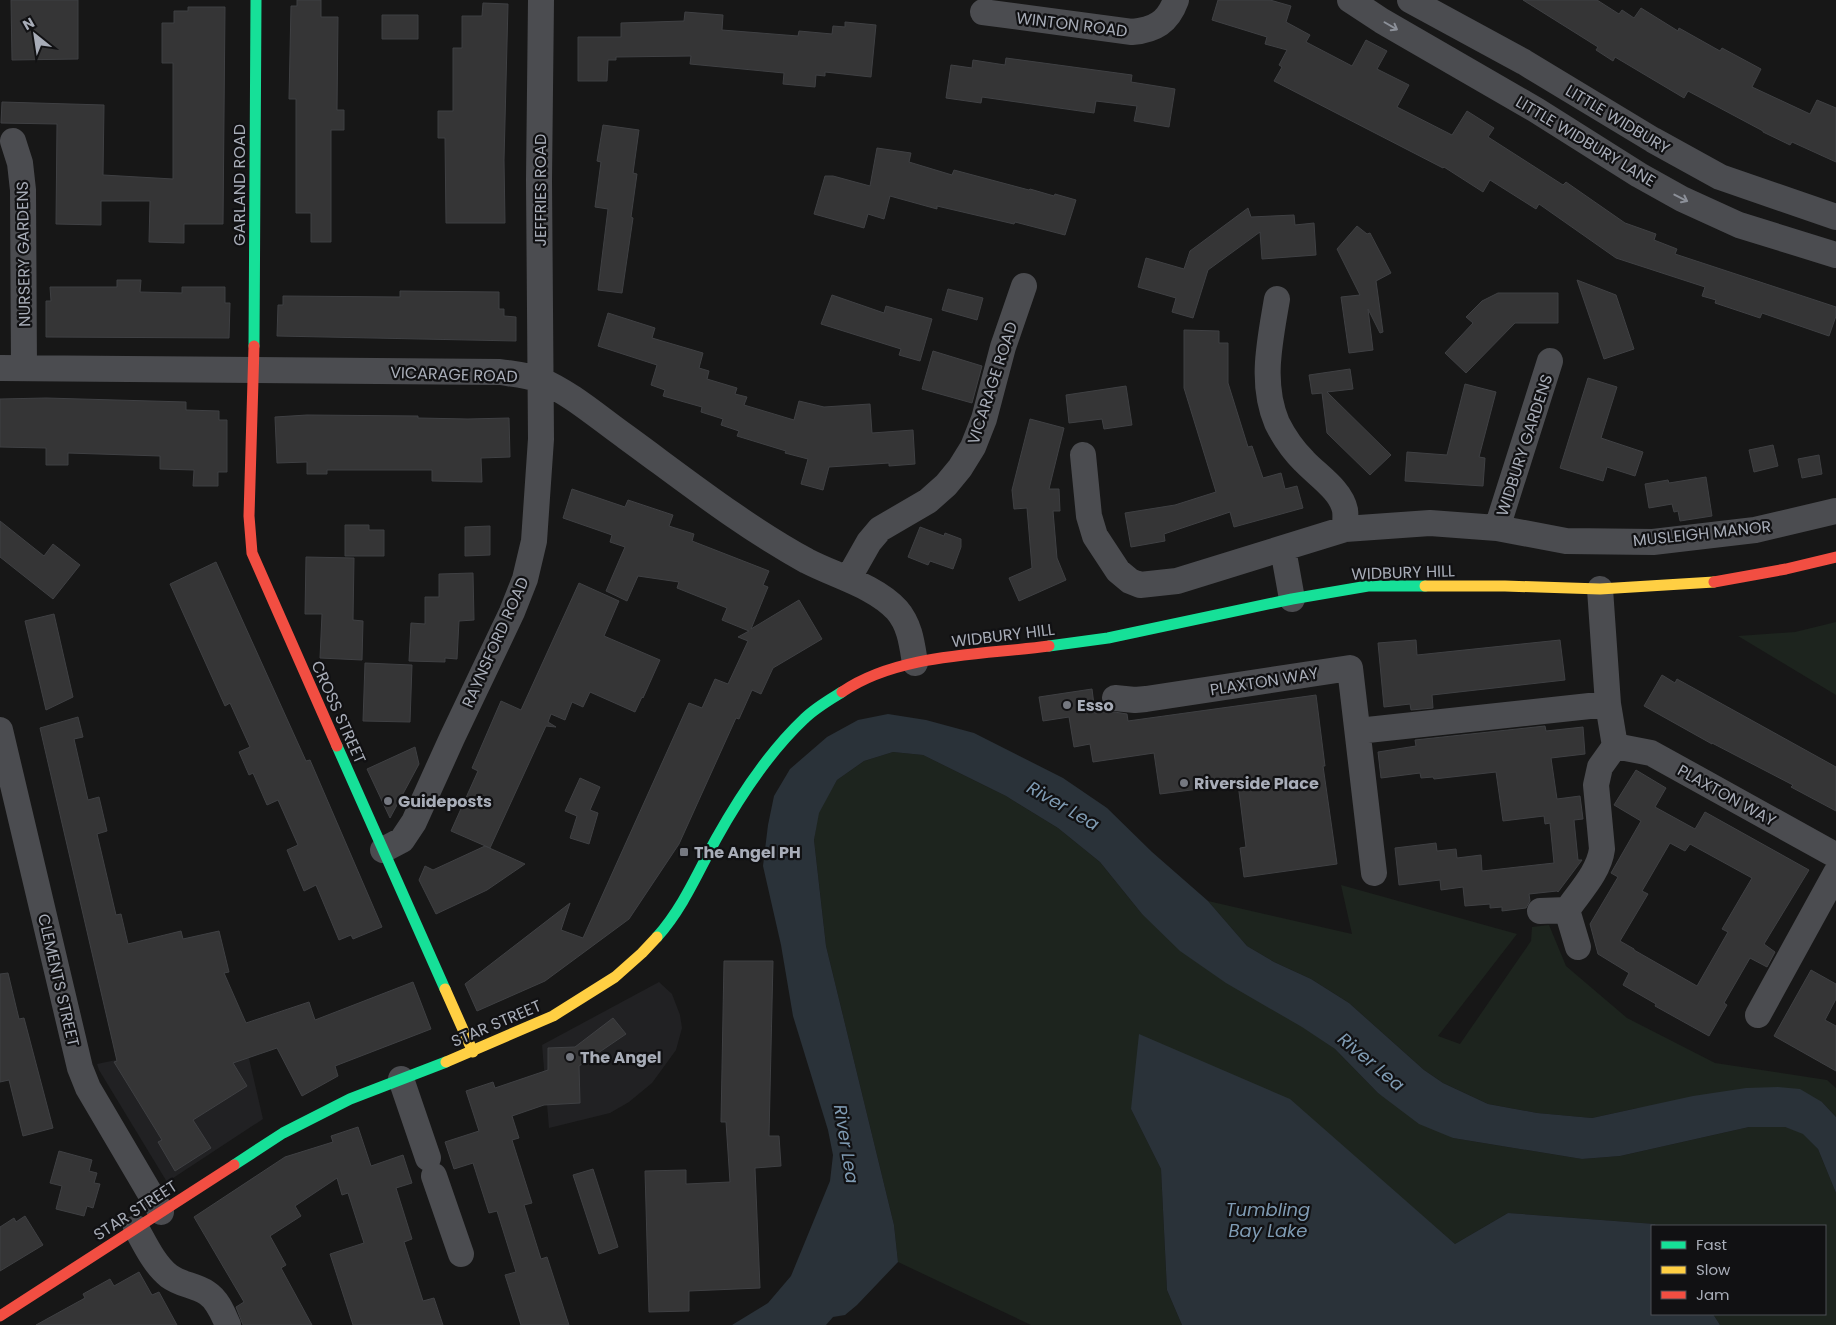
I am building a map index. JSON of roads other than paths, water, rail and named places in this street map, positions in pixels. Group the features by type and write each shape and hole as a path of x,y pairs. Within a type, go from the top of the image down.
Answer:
{"main road":[{"name":"GARLAND ROAD","path":"254,370 256,0"},
{"name":"CROSS STREET","path":"254,370 249,516 252,553 257,568 473,1052"},
{"name":"WIDBURY HILL","path":"915,663 978,652 1042,647 1108,638 1292,599 1368,586 1505,586 1600,590 1708,583 1836,557"},
{"name":"STAR STREET","path":"0,1316 283,1133 350,1099 473,1052 553,1016 615,977 642,953 662,931 680,906 740,799 764,766 806,718 850,686 878,674 915,663"}],"street":[{"name":"JEFFRIES ROAD","path":"540,380 538,180 541,0"},
{"name":"WINTON ROAD","path":"983,12 1132,32 1146,31 1155,27 1167,18 1176,0"},
{"name":"LITTLE WIDBURY LANE","path":"1350,0 1382,21 1536,110 1639,175 1682,199 1739,225 1836,255"},
{"name":"LITTLE WIDBURY","path":"1410,0 1524,62 1653,140 1720,177 1836,217"},
{"name":"NURSERY GARDENS","path":"12,368 23,190 20,163 13,141"},
{"name":"VICARAGE ROAD","path":"848,579 869,542 880,529 928,501 946,485 960,468 973,447 984,419 1003,348 1024,286"},
{"path":"1277,299 1267,374 1272,407 1277,423 1294,450 1340,498 1345,509 1345,529"},
{"name":"WIDBURY GARDENS","path":"1497,528 1550,361"},
{"name":"VICARAGE ROAD","path":"12,368 500,372 540,380 581,404 728,512 808,561 848,579 885,600 897,610 905,621 909,630 915,663"},
{"name":"RAYNSFORD ROAD","path":"383,850 402,840 414,822 512,612 525,579 534,541 541,439 540,380"},
{"name":"WIDBURY GARDENS","path":"1083,455 1088,516 1095,536 1118,571 1130,581 1140,585 1177,581 1345,529 1430,523 1497,528 1566,541"},
{"name":"MUSLEIGH MANOR","path":"1566,541 1653,542 1755,530 1836,511"},
{"path":"1283,549 1292,599"},
{"path":"1567,910 1590,878 1600,858 1602,849 1596,785 1600,767 1615,746 1608,704 1600,590"},
{"name":"PLAXTON WAY","path":"1115,698 1140,699 1350,668 1374,873"},
{"path":"1358,732 1608,704"},
{"name":"CLEMENTS STREET","path":"0,730 80,1068 88,1088 161,1212"},
{"name":"PLAXTON WAY","path":"1615,746 1650,753 1836,860"},
{"path":"1758,1015 1836,860"},
{"path":"1540,911 1567,910"},
{"path":"1567,910 1578,947"},
{"path":"401,1079 460,1254"},
{"path":"136,1228 160,1268 181,1284 207,1293 214,1298 228,1325"}],"water":[{"name":"River Lea","path":"888,714 926,720 974,733 1063,778 1107,808 1152,852 1208,901 1247,946 1274,962 1311,979 1349,1003 1424,1070 1443,1083 1488,1104 1537,1113 1592,1118 1693,1096 1746,1088 1778,1087 1800,1089 1822,1102 1836,1117 1836,1193 1818,1149 1803,1134 1785,1127 1749,1127 1620,1156 1582,1159 1453,1138 1419,1124 1378,1093 1335,1049 1302,1027 1226,983 1180,951 1142,914 1100,862 1058,828 1006,796 923,755 893,752 864,761 837,780 819,813 814,840 826,946 894,1225 898,1262 857,1305 845,1315 833,1317 826,1325 732,1325 768,1303 791,1276 830,1181 833,1155 828,1130 793,1016 781,945 763,866 774,796 790,769 827,737 858,720"},
{"name":"Tumbling Bay Lake","path":"1139,1034 1290,1099 1455,1244 1508,1213 1655,1224 1651,1225 1651,1315 1714,1315 1720,1325 1182,1325 1167,1290 1161,1169 1131,1109"}],"place":[{"name":"Esso","path":"1067,705"},
{"name":"Riverside Place","path":"1184,783"},
{"name":"Guideposts","path":"388,801"},
{"name":"The Angel PH","path":"684,852"},
{"name":"The Angel","path":"570,1057"}]}
